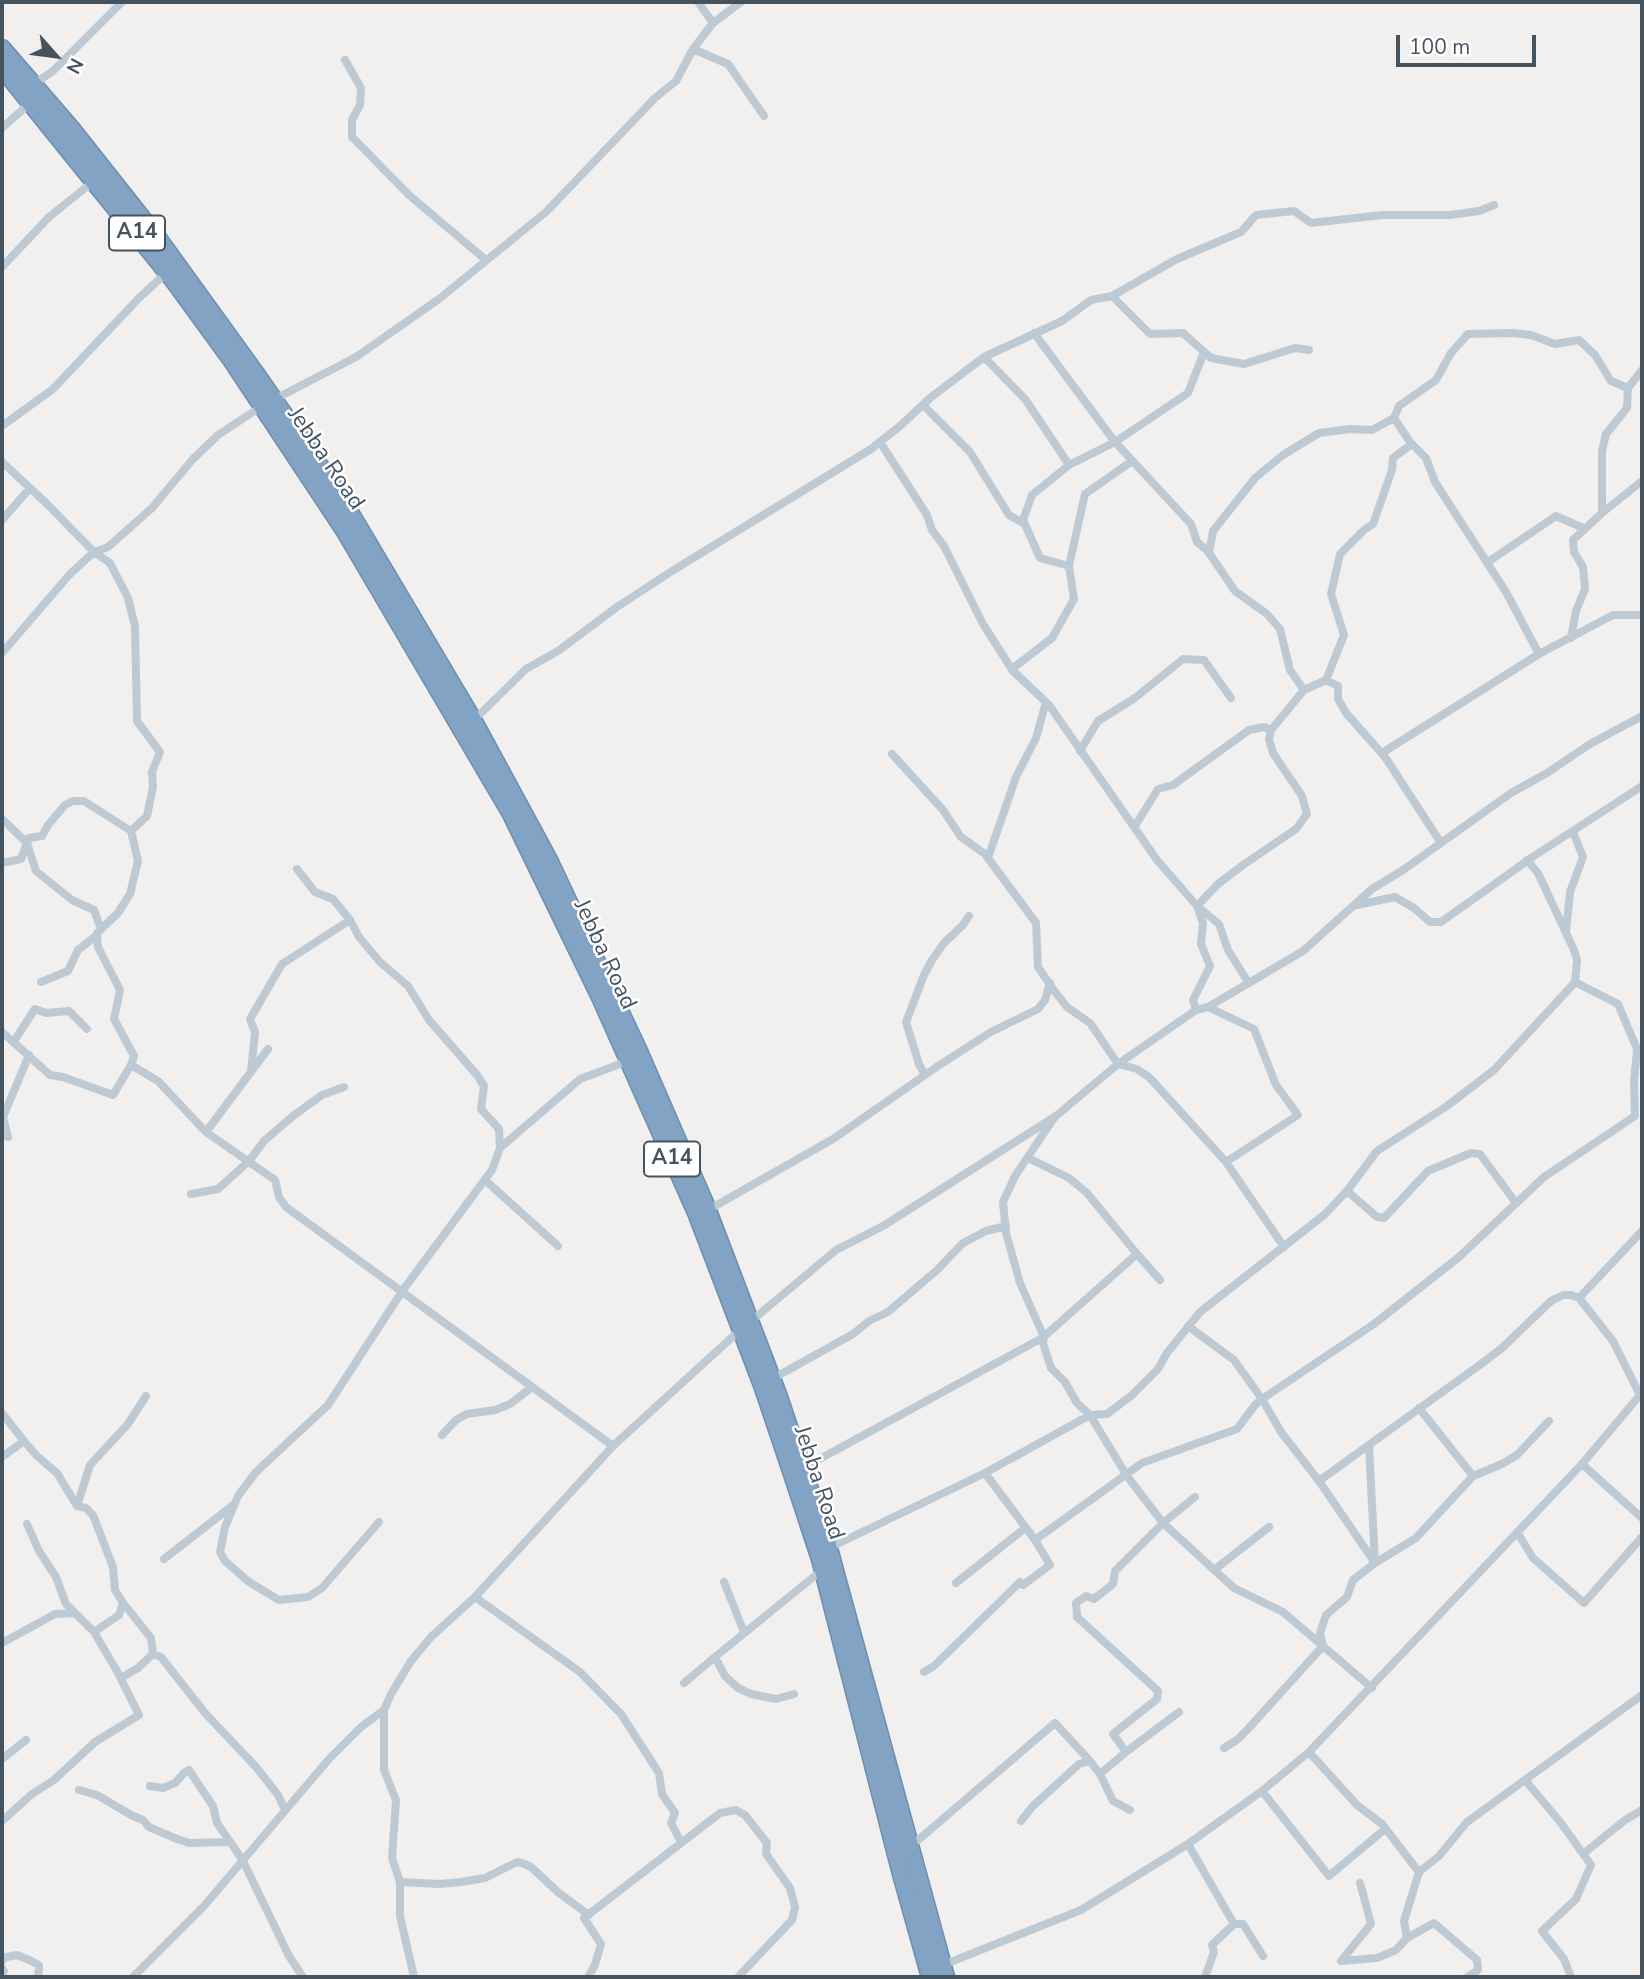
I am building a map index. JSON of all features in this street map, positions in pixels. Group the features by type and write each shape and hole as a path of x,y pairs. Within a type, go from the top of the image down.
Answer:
{"highway":[{"path":"2,48 136,210 268,403 338,492 474,720 521,806 586,936 708,1210 745,1326 772,1379 803,1468 828,1548 944,1971"},
{"name":"Jebba Road","path":"2,68 167,272 268,403 511,814 599,995 745,1326 822,1570 930,1977"}],"street":[{"path":"34,84 53,71 122,2"},
{"path":"698,2 713,23"},
{"path":"2,653 70,574 94,552 108,547 152,508 193,459 218,435 268,403 356,357 439,299 546,212 654,98 676,81 693,49 713,23 741,2"},
{"path":"693,49 728,64 764,116"},
{"path":"345,60 361,88 360,105 352,120 352,137 411,196 486,260"},
{"path":"2,128 30,103"},
{"path":"2,267 49,217 94,181"},
{"path":"474,720 526,669 558,651 663,577 880,442 984,357 1062,321 1091,300 1112,296 1177,258 1241,232 1256,215 1294,211 1311,223 1382,215 1450,215 1479,211 1494,205"},
{"path":"2,426 53,388 167,272"},
{"path":"1112,296 1150,334 1183,333 1211,358 1244,364 1295,348 1309,350"},
{"path":"1209,552 1213,531 1255,478 1283,455 1318,433 1350,429 1372,430 1394,418 1399,406 1436,380 1451,353 1468,334 1513,332 1555,344 1579,340 1595,355 1611,381 1628,388"},
{"path":"1034,333 1115,442 1191,524 1197,542 1209,552 1235,591 1267,614 1280,629 1290,670 1304,690"},
{"path":"1069,566 1040,558 1023,520 1032,495 1069,465 1115,442 1188,393 1204,352"},
{"path":"984,357 1025,399 1069,465"},
{"path":"1602,513 1602,451 1606,435 1627,408 1628,388 1642,370"},
{"path":"923,405 970,452 1009,515 1025,524"},
{"path":"1394,418 1412,444 1426,458 1435,482 1488,562 1539,654"},
{"path":"880,442 927,515 932,530 944,546 983,624 1012,669 1046,702 1157,860 1196,906 1219,924 1227,950 1248,982"},
{"path":"1196,906 1218,884 1296,829 1307,814 1302,796 1273,753 1269,738 1271,730 1304,690 1326,680 1344,635 1331,594 1340,554 1373,524 1392,470 1393,458 1412,444"},
{"path":"1012,669 1052,638 1074,599 1069,566 1085,494 1132,461"},
{"path":"2,462 94,552 110,563 128,598 135,626 136,721 160,752 152,772 153,786 147,816 131,831"},
{"path":"1571,638 1576,611 1585,589 1583,567 1574,552 1573,540 1583,528 1642,481"},
{"path":"2,520 30,488"},
{"path":"1488,562 1556,516 1583,528"},
{"path":"1382,753 1539,654 1613,615 1642,615"},
{"path":"1080,751 1098,721 1135,698 1183,659 1203,660 1231,698"},
{"path":"1326,680 1338,686 1338,699 1346,713 1382,753 1441,843"},
{"path":"988,858 1016,777 1035,738 1046,702"},
{"path":"414,1977 400,1916 400,1882 393,1858 396,1800 383,1770 384,1710 411,1661 431,1637 475,1597 612,1446 745,1326 836,1250 883,1226 1056,1116 1118,1064 1196,1010 1208,1007 1303,951 1372,889 1511,793 1590,744 1642,716"},
{"path":"1135,826 1158,789 1173,785 1249,730 1264,727 1271,730"},
{"path":"892,754 943,810 961,837 988,858 1036,923 1038,967 1067,1007 1090,1023 1118,1064"},
{"path":"1354,905 1395,897 1435,924 1488,890 1527,860 1642,786"},
{"path":"2,863 21,859 29,838 42,836 57,815 73,801 84,801 131,831 138,861 130,894 118,913 78,950 68,971 41,982"},
{"path":"2,818 27,842 36,871 72,900 93,910 99,932 98,947 120,990 114,1020 134,1056 113,1095 50,1075 2,1032"},
{"path":"1566,935 1570,892 1583,857 1573,832"},
{"path":"828,1548 985,1473 1090,1415 1107,1414 1132,1395 1158,1369 1188,1326 1217,1298 1324,1215 1377,1151 1471,1089 1494,1070 1575,982 1577,960 1538,873 1527,860"},
{"path":"298,869 315,892 333,899 350,920 359,937 380,962 408,986 429,1020 477,1075 484,1086 481,1109 499,1129 500,1148 492,1170 403,1290 328,1405 256,1472 235,1504 225,1527 220,1552 225,1561 248,1582 279,1600 308,1597 322,1588 379,1522"},
{"path":"1196,906 1203,923 1201,944 1210,966 1193,1000 1196,1010"},
{"path":"925,1075 919,1065 906,1022 932,960 969,916"},
{"path":"251,1072 255,1032 250,1019 282,964 350,920"},
{"path":"1575,982 1618,1004 1640,1051 1634,1082 1635,1116"},
{"path":"708,1210 833,1139 991,1032 1038,1009 1045,1000 1050,984"},
{"path":"1208,1007 1254,1029 1276,1085 1298,1115 1226,1163"},
{"path":"14,1041 35,1009 47,1013 69,1011 88,1029"},
{"path":"206,1132 268,1049"},
{"path":"8,1137 2,1119 29,1055"},
{"path":"500,1148 580,1079 628,1061"},
{"path":"1118,1064 1126,1064 1150,1078 1226,1163 1284,1247"},
{"path":"131,1065 158,1081 206,1132 275,1181 279,1197 286,1207 356,1260 403,1290 612,1446"},
{"path":"191,1194 218,1189 249,1161 264,1141 293,1116 322,1095 344,1087"},
{"path":"1035,1540 1142,1463 1237,1429 1262,1399 1374,1324 1459,1257 1544,1177 1635,1116 1642,1107"},
{"path":"1056,1116 1015,1176 1003,1202 1020,1283 1044,1337 1043,1343 1051,1368 1066,1382 1077,1404 1090,1415 1127,1476 1163,1523 1234,1588 1283,1612 1371,1688"},
{"path":"1346,1191 1377,1217 1384,1217 1428,1171 1471,1153 1480,1154 1516,1203"},
{"path":"1028,1158 1069,1178 1087,1193 1160,1280"},
{"path":"485,1180 558,1246"},
{"path":"772,1379 888,1312 937,1270 963,1243 986,1231 1006,1226"},
{"path":"1578,1298 1642,1231"},
{"path":"803,1468 1044,1337 1137,1254"},
{"path":"944,1971 1081,1910 1188,1844 1262,1791 1309,1752 1371,1688 1582,1464 1641,1394 1613,1341 1578,1298 1563,1295 1551,1301 1502,1348 1319,1481"},
{"path":"1188,1326 1234,1360 1262,1399 1281,1432 1319,1481 1375,1563"},
{"path":"443,1435 456,1420 467,1413 495,1410 510,1404 532,1387"},
{"path":"77,1506 90,1465 128,1424 146,1396"},
{"path":"1419,1408 1473,1476"},
{"path":"2,1413 37,1456 57,1473 77,1506 86,1508 93,1515 113,1567 115,1590 150,1638 153,1654"},
{"path":"1323,1646 1320,1633 1326,1615 1347,1597 1353,1580 1416,1538 1473,1476 1517,1455 1549,1421"},
{"path":"2,1457 24,1441"},
{"path":"1369,1447 1375,1563"},
{"path":"1582,1464 1642,1518"},
{"path":"924,1672 934,1666 1020,1582 1023,1585 1050,1564 985,1473"},
{"path":"1126,1752 1114,1734 1157,1699 1158,1691 1077,1617 1076,1603 1086,1596 1094,1599 1113,1584 1115,1570 1195,1496"},
{"path":"164,1559 235,1504"},
{"path":"2,1821 32,1794 54,1780 95,1742 139,1715 94,1632 66,1604 56,1577 39,1551 27,1524"},
{"path":"1214,1570 1269,1527"},
{"path":"956,1583 1026,1528"},
{"path":"1517,1532 1534,1558 1584,1603 1642,1536"},
{"path":"684,1683 822,1570"},
{"path":"724,1583 744,1632"},
{"path":"475,1597 580,1672 621,1714 659,1773 662,1794 676,1813 671,1824 681,1842"},
{"path":"94,1632 119,1615 123,1603"},
{"path":"2,1643 55,1614 75,1613"},
{"path":"1224,1748 1242,1735 1323,1646"},
{"path":"120,1676 138,1668 153,1654"},
{"path":"153,1654 161,1657 205,1713 256,1767 278,1795 285,1810"},
{"path":"715,1657 737,1688 776,1699 794,1694"},
{"path":"1407,1938 1404,1921 1419,1872 1439,1856 1466,1822 1642,1696"},
{"path":"133,1977 204,1906 347,1740 384,1710"},
{"path":"1100,1774 1180,1712"},
{"path":"910,1847 1055,1723 1100,1774 1113,1801 1130,1810"},
{"path":"2,1759 26,1740"},
{"path":"1309,1752 1357,1805 1385,1829 1419,1872"},
{"path":"1021,1821 1033,1806 1079,1764 1090,1761"},
{"path":"150,1786 163,1788 175,1783 189,1770 213,1806 217,1823 242,1859 289,1956 303,1977"},
{"path":"1525,1780 1591,1865 1576,1899 1542,1931 1564,1959 1571,1977"},
{"path":"79,1790 97,1795 143,1820 149,1827 177,1839 189,1843 230,1842"},
{"path":"1262,1791 1329,1876 1385,1829"},
{"path":"588,1977 595,1965 601,1944 584,1918 720,1812 736,1810 745,1815 767,1843 766,1854 790,1888 795,1907 792,1920 738,1977"},
{"path":"1583,1854 1625,1820 1642,1810"},
{"path":"1188,1844 1234,1924"},
{"path":"400,1882 439,1884 485,1878 517,1862 531,1867 559,1893 589,1915"},
{"path":"1360,1883 1371,1924 1341,1961 1377,1958 1396,1950 1407,1938 1434,1923 1477,1960 1478,1970 1467,1977"},
{"path":"1205,1977 1214,1952 1212,1945 1234,1924 1244,1924 1263,1956"},
{"path":"2,1961 6,1957 17,1955 27,1959 39,1965 38,1977"},
{"path":"2,1968 2,1975"}]}
